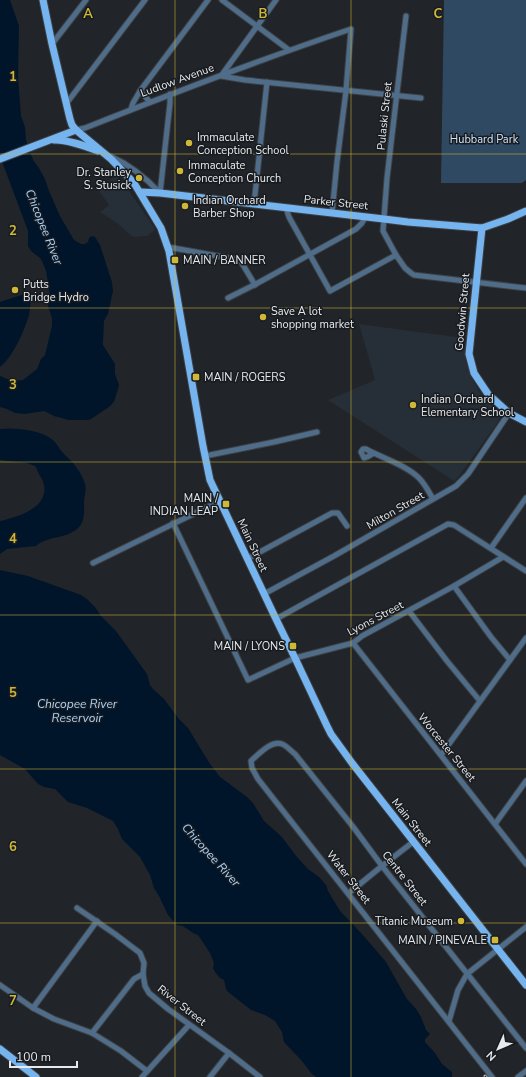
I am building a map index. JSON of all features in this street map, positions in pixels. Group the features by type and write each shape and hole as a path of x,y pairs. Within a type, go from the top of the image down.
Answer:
{"main road":[{"name":"Main Street","path":"43,0 59,76 72,125 126,175 140,192 161,228 168,248 210,480 331,734 413,842 526,985"},
{"name":"Ludlow Avenue","path":"0,159 76,130"},
{"path":"48,141 64,141 85,146 106,155"},
{"name":"Parker Street","path":"140,192 160,193 408,222 482,228 508,219 526,210"},
{"name":"Goodwin Street","path":"482,228 469,354 474,373 488,394 509,413 526,422"},
{"path":"0,1049 36,1077"}],"street":[{"path":"52,44 86,0"},
{"path":"66,104 144,0"},
{"path":"132,109 133,103 140,91 208,0"},
{"path":"222,0 289,50"},
{"path":"276,0 220,76 346,91 421,98"},
{"name":"Pulaski Street","path":"406,16 396,96 383,231 405,268 414,275 526,288"},
{"name":"Ludlow Avenue","path":"76,130 85,128 170,94 289,50 352,29 346,91"},
{"path":"254,204 267,82"},
{"path":"140,91 150,102"},
{"path":"332,213 346,91"},
{"path":"160,193 170,94"},
{"path":"106,155 120,160 155,187 160,193"},
{"path":"286,208 289,217 330,291 396,255"},
{"path":"228,298 255,285 356,229 365,217"},
{"path":"168,248 240,260 255,285"},
{"name":"Milton Street","path":"264,594 450,490 468,474 509,413"},
{"path":"205,456 317,432"},
{"path":"374,453 415,474 433,499"},
{"path":"491,548 526,498"},
{"path":"93,563 220,501"},
{"path":"247,559 332,513 338,513 347,526"},
{"name":"Lyons Street","path":"173,523 248,680 295,658 353,642 503,557"},
{"path":"276,620 448,524 454,525 526,571"},
{"path":"454,586 510,660"},
{"path":"408,611 480,701"},
{"path":"441,755 526,638"},
{"name":"Worcester Street","path":"353,642 526,864"},
{"name":"Centre Street","path":"251,764 253,759 273,744 280,743 289,748 306,767 526,1048"},
{"name":"Water Street","path":"251,764 258,779 492,1077"},
{"path":"495,824 526,781"},
{"path":"348,893 413,842"},
{"name":"River Street","path":"77,908 140,953 144,963 143,974 145,986 149,993 189,1025 260,1077"},
{"path":"33,1008 97,921"},
{"path":"449,1021 458,990 468,974 526,927"},
{"path":"92,1033 134,979 143,974"},
{"path":"0,985 33,1008 54,1019 92,1033 121,1051 147,1071"},
{"path":"142,1077 189,1025"},
{"path":"210,1077 229,1053"},
{"path":"518,1077 526,1071"}],"shaded area":[{"path":"116,175 154,227 155,230 147,236 133,237 117,223 100,212 109,205 99,191"},
{"name":"Indian Orchard Elementary School","path":"359,324 464,338 466,361 472,379 482,396 498,410 500,417 498,422 454,481 328,400 375,380"}],"green space":[{"name":"Hubbard Park","path":"444,0 526,0 526,180 522,183 441,183"}],"water":[{"name":"Chicopee River","path":"0,0 10,0 19,26 18,77 21,116 25,127 26,140 33,160 45,179 60,216 74,240 81,244 85,244 88,242 89,238 92,236 95,237 100,245 112,282 113,291 108,314 104,321 103,345 115,364 115,374 119,385 114,402 109,407 88,420 69,420 54,416 44,411 25,414 15,413 0,407 0,376 12,381 23,380 37,369 41,359 45,355 52,326 52,318 48,306 50,295 46,271 40,258 31,251 28,246 28,231 0,156"},
{"path":"31,292 29,314 23,333 8,358 0,367 0,302"},
{"path":"13,428 28,430 48,437 53,440 77,468 84,480 86,488 83,520 80,526 75,530 64,536 46,540 36,546 7,549 0,554 0,521 16,517 33,509 43,496 44,488 42,479 35,466 27,463 0,460 0,429"},
{"name":"Chicopee River Reservoir","path":"0,570 28,576 81,595 95,607 101,616 116,631 147,674 150,685 153,689 164,699 188,728 210,764 220,777 253,803 264,821 281,836 308,869 319,877 326,885 340,911 386,962 407,999 416,1009 426,1030 430,1034 425,1039 425,1042 442,1064 452,1072 452,1077 316,1077 284,1042 282,1032 275,1021 265,1015 251,1010 227,991 224,980 215,972 213,968 214,963 210,953 198,935 183,926 177,925 168,915 140,857 122,839 113,821 87,808 68,802 55,789 38,784 25,769 0,755"}],"place":[{"name":"Immaculate Conception School","path":"189,143"},
{"name":"Immaculate Conception Church","path":"180,171"},
{"name":"Dr. Stanley S. Stusick","path":"139,178"},
{"name":"Indian Orchard Barber Shop","path":"185,206"},
{"name":"MAIN / BANNER","path":"175,260"},
{"name":"Putts Bridge Hydro","path":"15,290"},
{"name":"Save A lot shopping market","path":"263,317"},
{"name":"MAIN / ROGERS","path":"196,377"},
{"name":"Indian Orchard Elementary School","path":"413,405"},
{"name":"MAIN / INDIAN LEAP","path":"226,504"},
{"name":"MAIN / LYONS","path":"293,646"},
{"name":"Titanic Museum","path":"461,921"},
{"name":"MAIN / PINEVALE","path":"495,940"}]}
